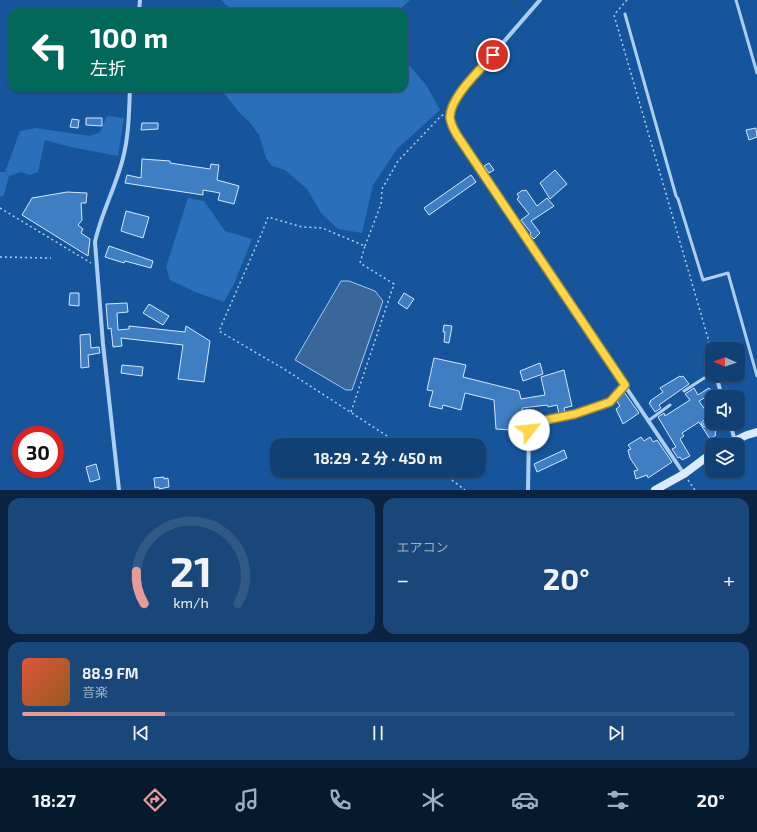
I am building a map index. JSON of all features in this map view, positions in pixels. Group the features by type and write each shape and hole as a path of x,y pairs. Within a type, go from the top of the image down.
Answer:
{"street":[{"path":"540,0 455,98 450,112 450,119 457,135 684,474"},
{"path":"119,490 95,242 98,226 123,159 129,124 130,92"},
{"path":"528,490 529,430 532,425 536,422 575,414 610,402 625,385"},
{"path":"741,438 757,432"},
{"path":"655,490 664,488 705,458"}],"lane":[{"path":"736,0 757,73"},
{"path":"625,14 676,196 703,280 728,273 757,376"},
{"path":"684,391 705,378"},
{"path":"648,421 670,406"}],"path":[{"path":"627,0 614,15 709,342"},
{"path":"351,412 394,284 360,263 381,204 382,189 398,161 441,116 450,112"},
{"path":"0,208 97,268"},
{"path":"365,246 322,228 302,227 268,217 218,331 284,369 390,438"},
{"path":"0,257 51,258"},
{"path":"684,474 695,490"},
{"path":"449,478 465,490"}],"shaded area":[{"path":"221,0 410,0 401,8 230,8"},
{"path":"408,64 426,85 440,110 397,149 373,185 362,233 338,229 321,213 307,189 285,170 272,166 266,158 259,135 251,124 238,111 223,92 408,92"},
{"path":"107,116 124,118 118,156 70,147 45,140 38,172 30,175 21,172 9,176 4,195 0,197 0,172 5,172 20,131 36,128 90,136 100,132"},
{"path":"188,198 204,201 225,231 252,239 234,284 224,302 195,292 170,280 166,267"},
{"path":"341,281 349,281 375,291 383,301 352,390 346,390 295,360"}],"building":[{"path":"86,118 102,118 102,126 86,125"},
{"path":"72,119 79,120 78,128 70,127"},
{"path":"142,123 158,123 158,129 141,130"},
{"path":"756,128 757,137 749,140 746,130"},
{"path":"142,159 170,161 170,163 210,169 211,164 219,165 217,180 239,186 234,204 218,200 220,193 203,190 203,195 125,183 127,175 141,178"},
{"path":"489,163 494,170 489,173 484,166"},
{"path":"555,170 567,184 550,199 540,183"},
{"path":"471,175 476,182 429,215 424,208"},
{"path":"523,190 526,190 537,206 547,198 554,206 531,221 540,233 534,239 521,220 529,214 517,199 519,197 517,194"},
{"path":"67,192 87,193 86,203 81,203 82,220 78,225 83,229 81,233 90,239 88,256 22,215 32,198"},
{"path":"126,211 149,217 143,238 121,231"},
{"path":"109,246 153,261 151,268 125,261 124,263 105,257"},
{"path":"70,293 79,293 79,306 69,305"},
{"path":"404,293 414,299 407,309 398,303"},
{"path":"127,303 128,312 117,313 118,330 129,329 129,326 185,332 186,326 210,341 204,382 178,379 183,345 121,338 122,346 113,347 111,328 108,329 106,304"},
{"path":"149,304 169,316 163,325 143,313"},
{"path":"444,325 452,326 449,343 444,342"},
{"path":"90,334 91,348 99,347 100,353 88,355 89,367 81,368 80,335"},
{"path":"434,358 466,365 463,377 519,391 521,399 545,395 541,377 564,370 572,406 564,408 565,412 559,414 557,405 548,407 547,405 522,408 525,431 496,429 494,400 465,393 461,410 443,405 442,409 429,406 433,391 427,390"},
{"path":"540,363 543,374 523,381 520,371"},
{"path":"122,365 143,367 142,376 121,373"},
{"path":"680,376 683,376 689,384 659,405 661,408 655,412 649,403 651,402 650,401 663,392 660,388"},
{"path":"694,388 698,395 705,391 705,398 699,401 705,410 705,419 701,424 705,426 705,430 714,430 716,435 709,438 699,422 682,433 684,436 680,439 690,456 682,460 680,457 678,458 672,449 676,447 658,417 664,413 665,416 690,400 685,394"},
{"path":"624,392 639,413 623,424 616,409 620,406 616,400"},
{"path":"641,437 644,441 650,437 653,442 657,440 672,462 648,478 647,475 636,479 634,471 638,470 630,458 628,450 631,449 628,445"},
{"path":"564,450 567,458 537,472 534,464"},
{"path":"96,464 100,479 90,482 86,467"},
{"path":"164,477 164,479 168,478 169,487 159,489 159,487 155,488 154,478"}],"route":[{"path":"493,55 455,98 450,112 452,125 457,135 625,385 610,402 575,414 536,422 529,430"}]}
